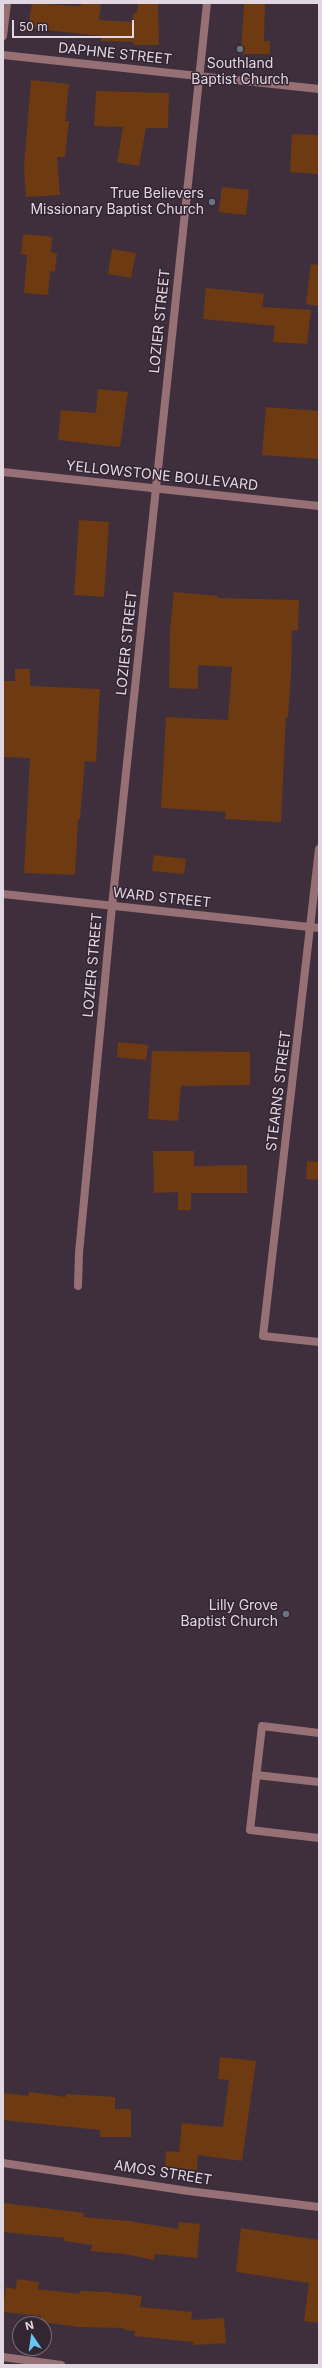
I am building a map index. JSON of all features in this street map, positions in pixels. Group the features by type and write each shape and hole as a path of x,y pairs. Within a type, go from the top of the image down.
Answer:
{"street":[{"path":"3,36 7,3"},
{"name":"LOZIER STREET","path":"78,1286 79,1253 112,906 207,3"},
{"name":"DAPHNE STREET","path":"3,55 319,89"},
{"name":"YELLOWSTONE BOULEVARD","path":"3,472 319,506"},
{"name":"STEARNS STREET","path":"319,849 315,928 263,1336 319,1342"},
{"name":"WARD STREET","path":"3,894 315,928"},
{"path":"319,1733 262,1726 250,1830 319,1838"},
{"path":"256,1775 319,1782"},
{"name":"AMOS STREET","path":"3,2163 188,2191 319,2207"},
{"path":"3,2357 61,2365"}],"building":[{"path":"32,3 81,6 81,3 101,3 99,20 133,22 133,13 137,13 138,3 158,3 159,45 134,45 134,42 101,41 101,36 28,28"},
{"path":"244,3 265,3 264,41 270,41 270,54 241,54"},
{"path":"31,80 69,84 65,121 69,121 65,157 57,157 60,195 26,197 24,167"},
{"path":"96,91 169,93 168,128 146,128 139,166 117,162 123,127 94,126"},
{"path":"292,134 319,135 319,174 290,172"},
{"path":"222,187 249,190 246,215 219,212"},
{"path":"23,234 52,237 51,252 57,253 55,272 50,271 48,295 24,293 27,255 21,254"},
{"path":"112,249 136,253 131,278 108,274"},
{"path":"311,264 319,265 319,306 306,304"},
{"path":"206,288 264,294 262,307 311,310 307,344 273,342 275,326 203,319"},
{"path":"98,389 128,392 120,447 58,440 61,410 96,413"},
{"path":"266,407 319,411 318,459 262,455"},
{"path":"79,520 109,522 104,597 74,595"},
{"path":"174,592 218,596 218,598 299,600 298,631 292,630 291,674 288,717 286,717 281,822 225,819 226,812 161,808 166,717 228,720 232,667 198,665 198,689 169,688 170,630"},
{"path":"15,669 30,669 30,686 100,689 96,762 85,761 80,819 78,819 75,875 24,873 30,758 3,757 3,681 15,681"},
{"path":"154,855 186,859 184,874 152,871"},
{"path":"118,1042 148,1045 146,1060 117,1057"},
{"path":"152,1051 250,1052 250,1085 181,1086 178,1121 148,1119"},
{"path":"153,1151 194,1151 194,1166 247,1165 247,1193 191,1193 191,1210 178,1210 178,1192 154,1193"},
{"path":"307,1161 319,1162 319,1180 306,1179"},
{"path":"220,2057 256,2061 242,2161 198,2155 197,2170 165,2167 166,2151 179,2152 182,2123 223,2127 229,2080 218,2079"},
{"path":"29,2092 66,2097 66,2094 115,2097 115,2109 131,2109 131,2137 100,2137 100,2130 3,2120 3,2093 28,2096"},
{"path":"3,2203 84,2213 83,2217 129,2221 178,2229 179,2222 200,2224 197,2258 155,2254 154,2260 124,2254 91,2251 92,2245 64,2241 64,2238 3,2232"},
{"path":"241,2228 319,2240 319,2323 304,2321 309,2283 236,2272"},
{"path":"17,2279 39,2282 38,2289 80,2294 80,2291 142,2296 140,2307 192,2312 191,2320 224,2318 226,2343 193,2345 193,2342 134,2336 135,2331 124,2330 124,2328 79,2327 52,2323 52,2316 3,2312 6,2287 16,2289"}],"place":[{"name":"Southland Baptist Church","path":"240,49"},
{"name":"True Believers Missionary Baptist Church","path":"212,202"},
{"name":"Lilly Grove Baptist Church","path":"286,1614"}]}
